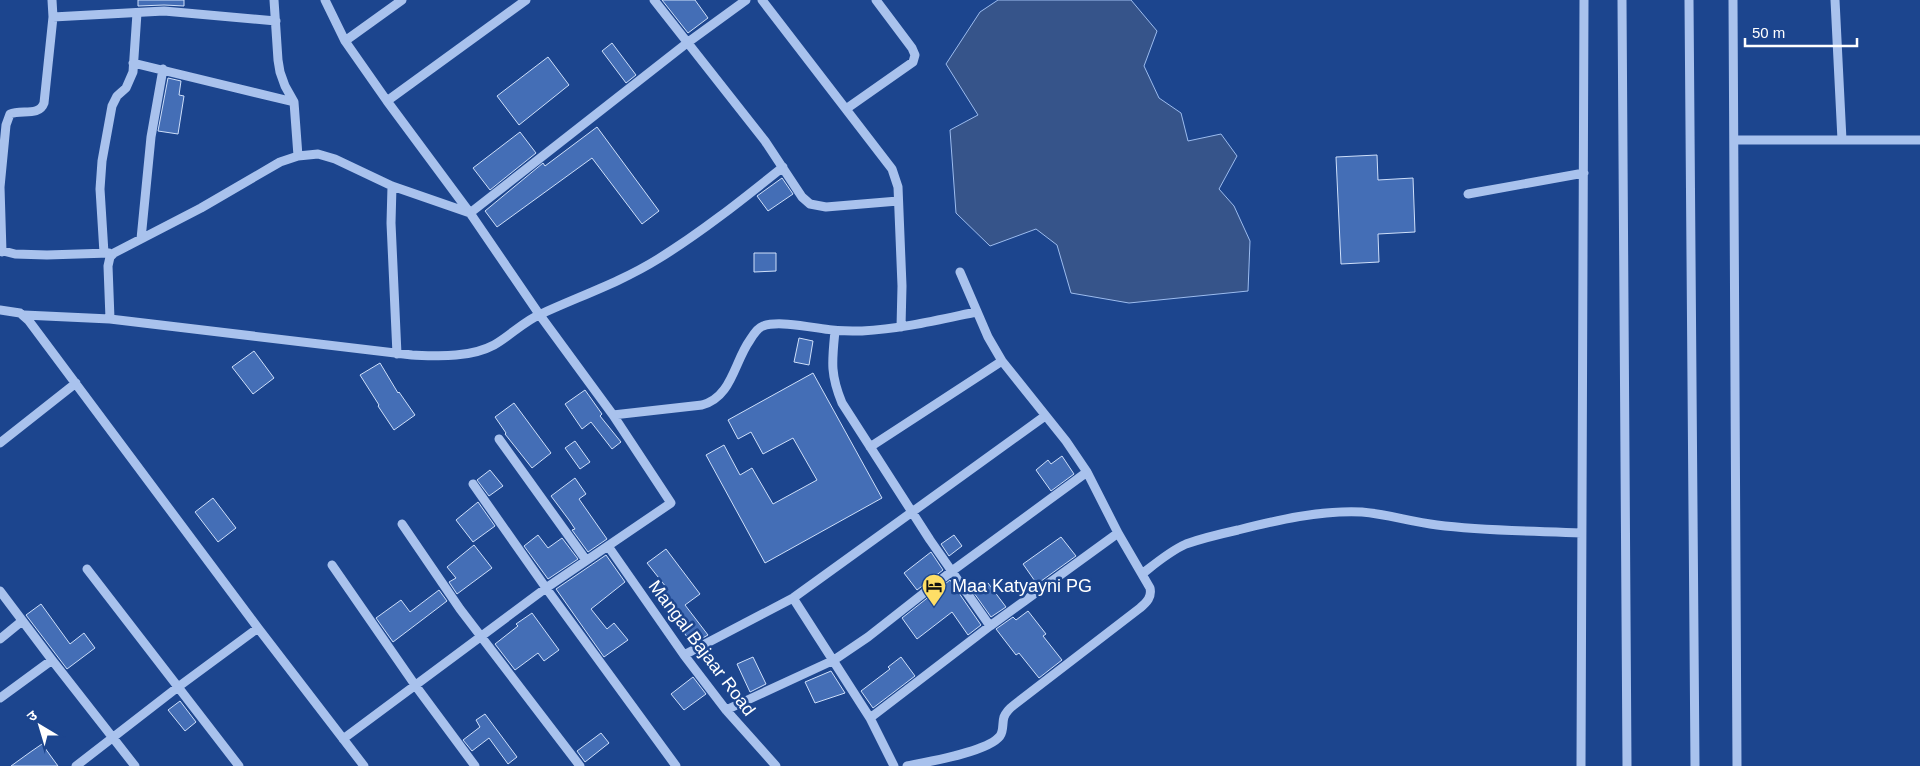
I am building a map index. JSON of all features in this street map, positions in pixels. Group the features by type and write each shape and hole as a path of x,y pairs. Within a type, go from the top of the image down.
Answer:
{"street":[{"path":"52,0 53,17 42,108 32,112 16,111 8,117 0,187 1,251 46,255 114,253"},
{"path":"274,0 280,72 294,102 298,156"},
{"path":"326,0 345,41 613,415 671,503 546,588 343,739"},
{"path":"345,41 402,0"},
{"path":"387,101 526,0"},
{"path":"654,0 765,140 802,196 810,204 826,207 898,201"},
{"path":"470,213 687,43 746,0"},
{"path":"762,0 892,169 898,186 902,286 901,327"},
{"path":"846,109 913,62 915,55 912,48 876,0"},
{"path":"1581,766 1584,0"},
{"path":"1622,0 1626,766"},
{"path":"1689,0 1695,766"},
{"path":"1733,0 1737,766"},
{"path":"1835,0 1842,140"},
{"path":"53,17 184,12 276,21"},
{"path":"104,253 100,189 102,161 112,106 117,96 130,82 137,13"},
{"path":"133,63 294,102"},
{"path":"141,239 150,137 163,69"},
{"path":"1734,140 1920,140"},
{"path":"110,319 108,266 110,258 114,253 200,208 280,162 298,156 318,154 335,159 392,186 470,213"},
{"path":"0,310 16,311 24,315 110,319 398,354 442,356 478,351 493,345 539,314 620,280 657,260 728,211 783,167"},
{"path":"1468,194 1584,173"},
{"path":"392,186 390,223 398,354"},
{"path":"907,766 970,751 995,741 1001,735 1007,712 1014,705 1147,602 1151,594 1150,588 1118,533 1087,472 1066,441 1002,361 976,312 960,272"},
{"path":"613,415 702,405 712,402 726,388 746,345 754,333 762,326 782,325 834,331 862,331 901,327 976,312"},
{"path":"24,315 258,628 364,766"},
{"path":"834,331 831,367 836,388 855,425 990,626"},
{"path":"870,447 1002,361"},
{"path":"0,443 76,383"},
{"path":"684,655 793,598 1045,416"},
{"path":"499,439 586,560"},
{"path":"726,710 834,660 891,620 952,571 1087,472"},
{"path":"474,484 546,588 676,766"},
{"path":"1142,574 1164,556 1185,545 1207,538 1273,521 1342,512 1384,514 1410,521 1437,525 1493,530 1581,532"},
{"path":"402,524 446,589 580,766"},
{"path":"870,718 990,626 1118,533"},
{"name":"Mangal Bajaar Road","path":"608,546 684,655 726,710 776,766"},
{"path":"332,565 414,685 475,766"},
{"path":"87,569 240,766"},
{"path":"0,591 135,766"},
{"path":"793,598 870,718 894,766"},
{"path":"0,639 22,621"},
{"path":"76,766 258,628"},
{"path":"0,698 52,660"}],"water":[{"path":"998,0 1131,0 1157,31 1144,66 1159,98 1181,113 1188,141 1221,134 1237,156 1219,189 1234,206 1250,241 1248,291 1129,303 1071,293 1057,245 1036,229 990,246 956,213 950,130 978,115 946,64 980,12"}],"building":[{"path":"138,0 184,0 184,6 138,6"},
{"path":"662,0 695,0 708,18 688,33"},
{"path":"612,43 636,75 626,83 602,51"},
{"path":"548,57 569,85 519,125 497,96"},
{"path":"168,78 181,81 179,95 184,96 178,134 158,131"},
{"path":"597,127 659,211 642,224 592,158 497,227 485,211 543,163 545,166"},
{"path":"520,132 536,153 490,190 473,168"},
{"path":"1377,155 1378,180 1413,178 1415,232 1378,234 1379,262 1341,264 1336,157"},
{"path":"782,178 793,194 768,211 757,196"},
{"path":"754,253 776,253 776,271 754,272"},
{"path":"799,338 813,341 809,365 794,362"},
{"path":"254,351 274,378 253,394 232,367"},
{"path":"380,363 398,393 415,415 394,430 360,375"},
{"path":"813,373 882,498 765,563 706,455 724,445 740,475 752,468 773,504 817,480 793,438 763,454 751,432 738,439 728,420"},
{"path":"585,390 602,414 600,416 621,442 612,449 591,422 582,429 565,404"},
{"path":"514,403 551,453 532,468 505,434 495,417"},
{"path":"575,441 590,462 580,469 565,448"},
{"path":"1062,456 1074,474 1051,491 1036,470 1048,460 1051,464"},
{"path":"490,470 503,486 489,496 477,480"},
{"path":"575,478 586,494 579,499 607,539 588,552 572,530 575,529 551,496"},
{"path":"213,498 236,528 218,542 195,512"},
{"path":"478,502 495,526 473,542 456,520"},
{"path":"538,535 548,548 562,538 578,559 548,579 524,546"},
{"path":"954,535 962,546 949,556 941,544"},
{"path":"1061,537 1076,556 1037,584 1023,564"},
{"path":"474,545 492,568 457,594 449,582 456,578 447,567"},
{"path":"666,549 700,594 685,605 708,635 692,644 657,594 666,587 647,563"},
{"path":"931,552 943,570 917,590 904,573"},
{"path":"606,555 625,582 591,609 607,629 614,623 628,640 604,657 556,589"},
{"name":"Maa Katyayni PG","path":"950,580 981,625 968,635 952,612 917,639 902,618"},
{"path":"988,583 1006,607 991,617 974,593"},
{"path":"439,590 447,601 393,642 376,618 401,600 410,612"},
{"path":"41,604 70,644 84,633 95,648 67,669 26,615"},
{"path":"1028,611 1046,634 1043,636 1062,660 1039,678 1019,653 1016,655 996,629 1013,617 1016,620"},
{"path":"532,613 559,650 544,661 538,653 515,670 495,644 518,626 516,624"},
{"path":"753,657 766,684 750,692 737,664"},
{"path":"901,657 915,676 873,708 861,691 890,669 888,667"},
{"path":"831,671 845,693 815,703 805,682"},
{"path":"693,677 706,694 684,710 671,694"},
{"path":"180,701 196,722 185,731 168,710"},
{"path":"485,714 517,757 508,764 489,738 472,751 463,740 480,727 476,720"},
{"path":"601,733 609,743 585,762 577,751"},
{"path":"42,744 58,766 11,766 29,753"}],"place":[{"name":"Maa Katyayni PG","path":"934,607"}]}
